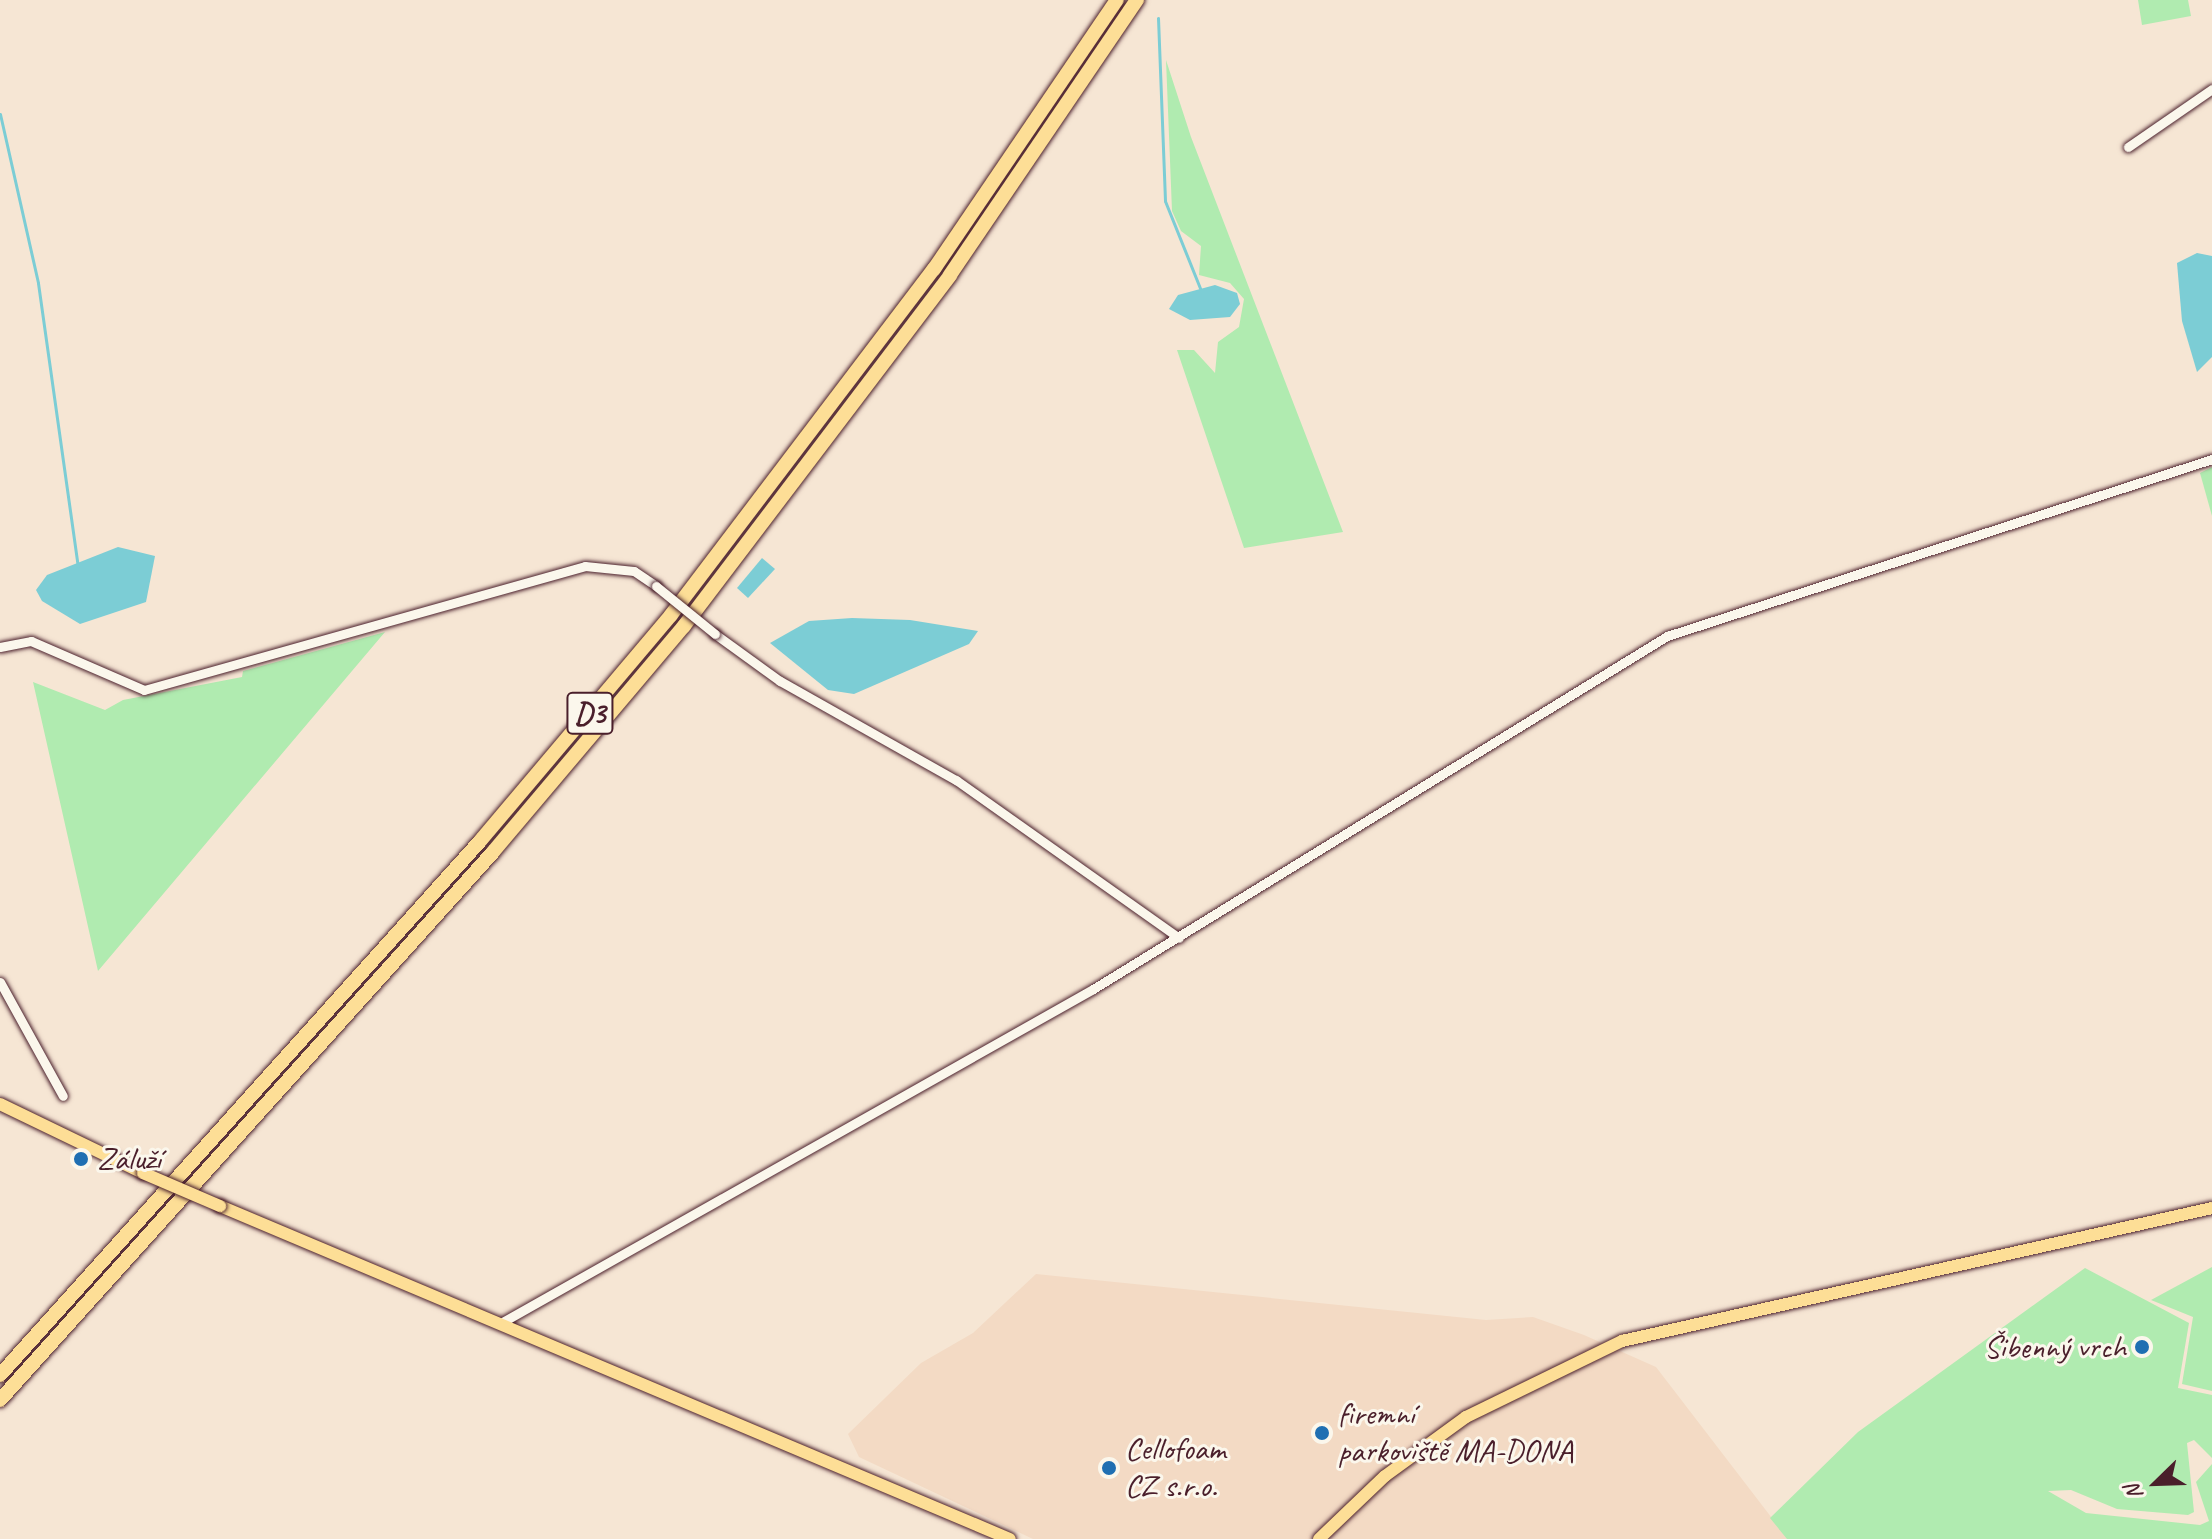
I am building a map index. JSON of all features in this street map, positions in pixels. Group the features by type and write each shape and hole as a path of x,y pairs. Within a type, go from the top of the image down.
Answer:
{"highway":[{"name":"D3","path":"0,1375 441,885 671,615 934,269 1117,0"},
{"name":"D3","path":"0,1400 493,852 684,626 942,287 1137,0"}],"main road":[{"path":"0,1104 143,1173 1010,1539"},
{"path":"1319,1539 1385,1476 1466,1417 1622,1341 2212,1208"}],"street":[{"path":"2128,147 2212,89"},
{"path":"499,1324 1179,938 1667,636 2212,459"},
{"path":"0,647 31,641 144,690 585,566 634,571 780,681 956,780 1179,938"},
{"path":"0,982 63,1096"}],"shaded area":[{"path":"1036,1274 1486,1320 1533,1317 1584,1335 1656,1367 1788,1539 1033,1539 859,1457 848,1434 921,1363 973,1333"}],"green space":[{"path":"2138,0 2188,0 2191,16 2142,25"},
{"path":"1166,60 1191,137 1343,532 1244,548 1177,350 1194,350 1215,373 1218,342 1239,327 1244,299 1230,283 1199,275 1201,246 1181,231 1172,211"},
{"path":"2212,467 2212,516 2200,473"},
{"path":"385,632 98,971 33,682 105,710 123,700 242,677 243,671"},
{"path":"2212,1267 2212,1391 2182,1384 2193,1317 2151,1300"},
{"path":"2085,1268 2189,1323 2178,1388 2212,1395 2212,1458 2194,1440 2187,1443 2194,1512 2188,1515 2117,1509 2071,1490 2048,1491 2086,1513 2200,1525 2209,1521 2196,1482 2212,1464 2212,1539 1787,1539 1770,1518 1858,1432"}],"water":[{"path":"2197,253 2212,256 2212,357 2197,372 2182,321 2177,263"},
{"path":"1215,285 1237,293 1240,304 1230,317 1190,320 1169,309 1178,295"},
{"path":"118,547 155,556 146,602 80,624 42,601 36,590 47,575"},
{"path":"762,558 775,569 748,598 737,588"},
{"path":"852,618 910,620 978,631 969,644 854,694 828,690 770,643 809,621"}],"waterway":[{"path":"1158,18 1165,201 1200,288"},
{"path":"0,114 38,283 78,566"}],"place":[{"name":"Záluží","path":"81,1159"},
{"name":"Šibenný vrch","path":"2142,1347"},
{"name":"firemní parkoviště MA-DONA","path":"1322,1433"},
{"name":"Cellofoam CZ s.r.o.","path":"1109,1468"}]}
